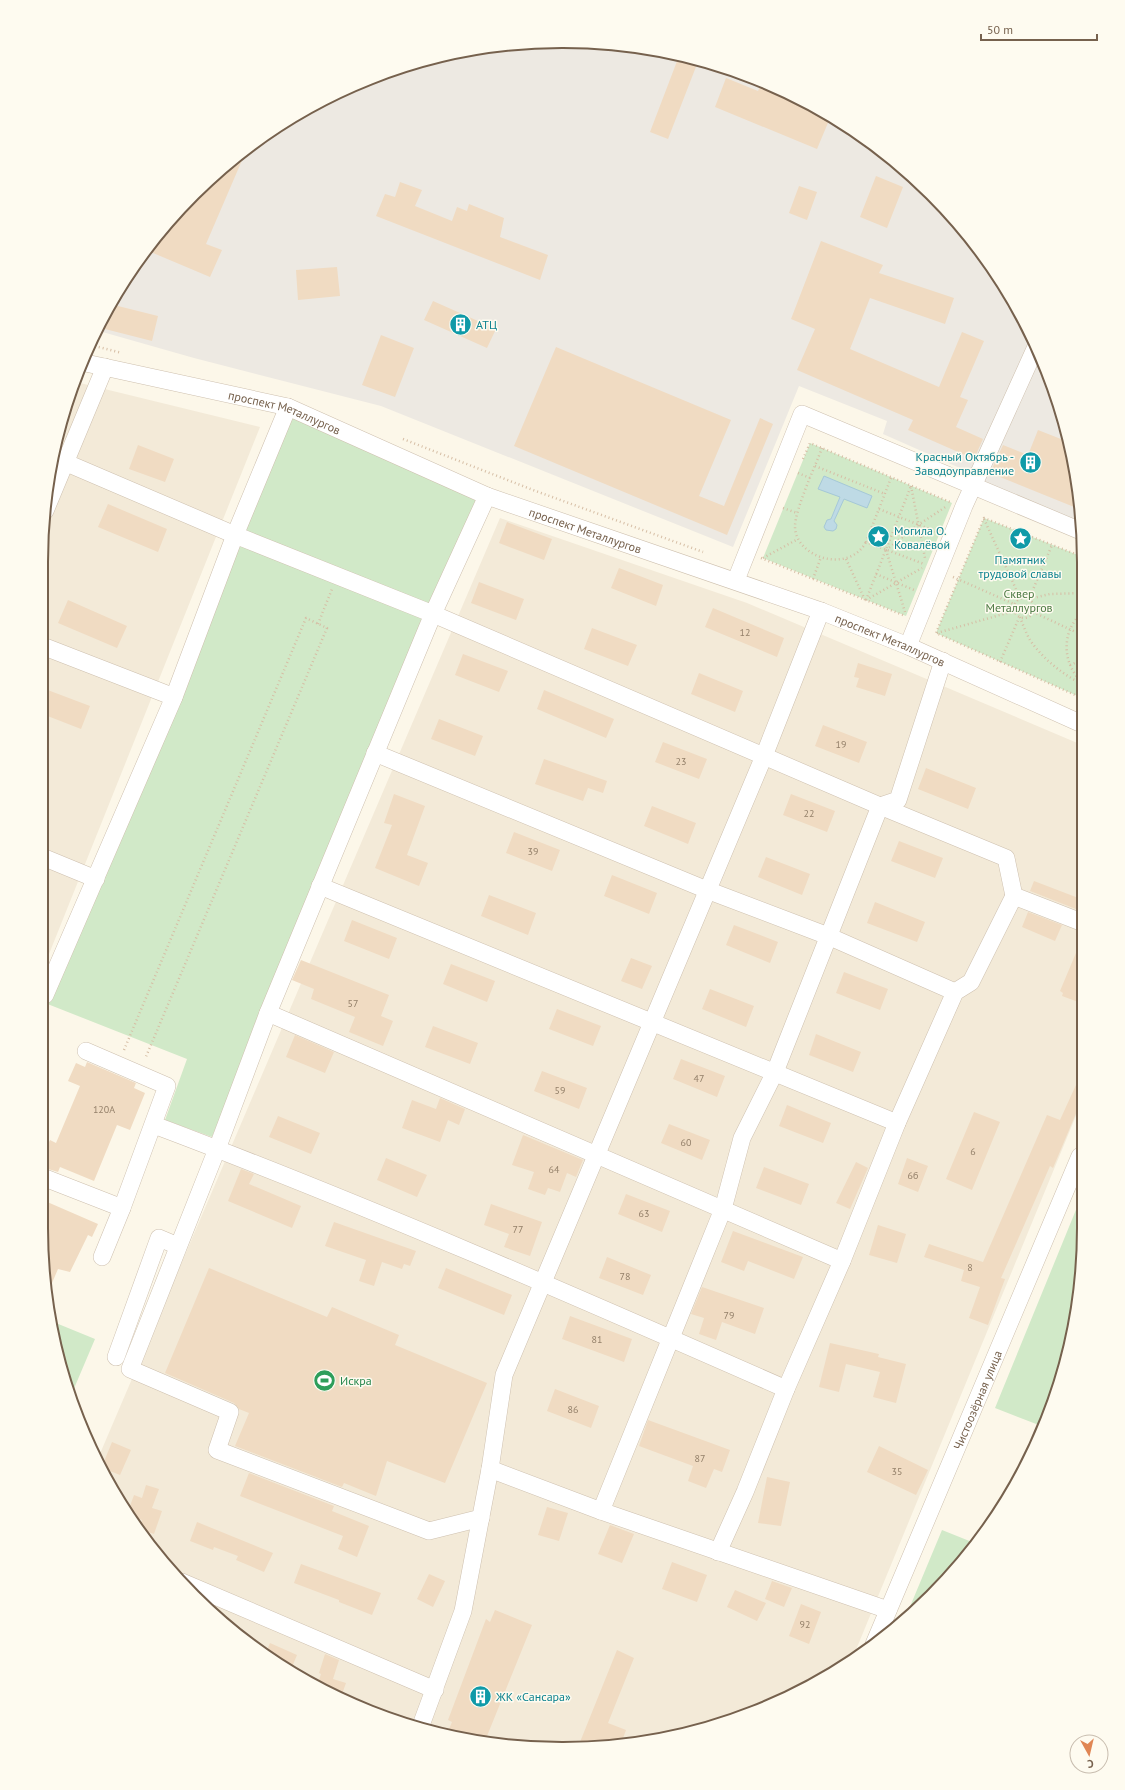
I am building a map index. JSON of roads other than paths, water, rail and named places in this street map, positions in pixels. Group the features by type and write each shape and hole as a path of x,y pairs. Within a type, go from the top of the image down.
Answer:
{"street":[{"path":"908,646 973,486 1033,354"},
{"name":"проспект Металлургов","path":"88,363 288,407 487,496 736,580 821,611 943,661 1077,722"},
{"path":"55,480 61,460 105,367"},
{"path":"48,990 174,697 235,535 288,407"},
{"path":"736,580 802,414 1076,529"},
{"path":"61,460 235,535 433,614 880,806 1006,858 1014,896 971,982 955,992 897,1123 842,1261 786,1389 745,1492 718,1552"},
{"path":"481,1518 429,1531 217,1450 230,1412 130,1369 217,1149 268,1013 433,614 487,496"},
{"path":"422,1722 463,1611 490,1469 504,1375 764,756 821,611"},
{"path":"48,648 174,697"},
{"path":"601,1511 723,1209 742,1138 775,1072 880,806 898,800 943,661"},
{"path":"375,753 707,890 828,936 955,992"},
{"path":"48,859 96,879"},
{"path":"320,886 897,1123"},
{"path":"1014,896 1077,920"},
{"path":"268,1013 842,1261"},
{"path":"86,1052 167,1086 154,1125 102,1257"},
{"path":"154,1125 217,1149 543,1282 786,1389"},
{"name":"Чистоозёрная улица","path":"878,1634 1077,1163"},
{"path":"48,1179 122,1208"},
{"path":"116,1357 159,1238 178,1246"},
{"path":"490,1469 601,1511 888,1610"},
{"path":"196,1588 435,1690"}],"water":[{"path":"824,476 872,496 867,508 844,499 834,521 837,525 836,529 833,531 826,530 824,527 827,520 831,519 840,497 818,489"}],"place":[{"name":"АТЦ","path":"460,324"},
{"name":"Красный Октябрь - Заводоуправление","path":"1030,463"},
{"name":"Могила О. Ковалёвой","path":"878,537"},
{"name":"Памятник трудовой славы","path":"1020,538"},
{"name":"Искра","path":"325,1380"},
{"name":"ЖК «Сансара»","path":"480,1696"}],"park label":[{"name":"Сквер Металлургов","path":"1019,600"}]}
